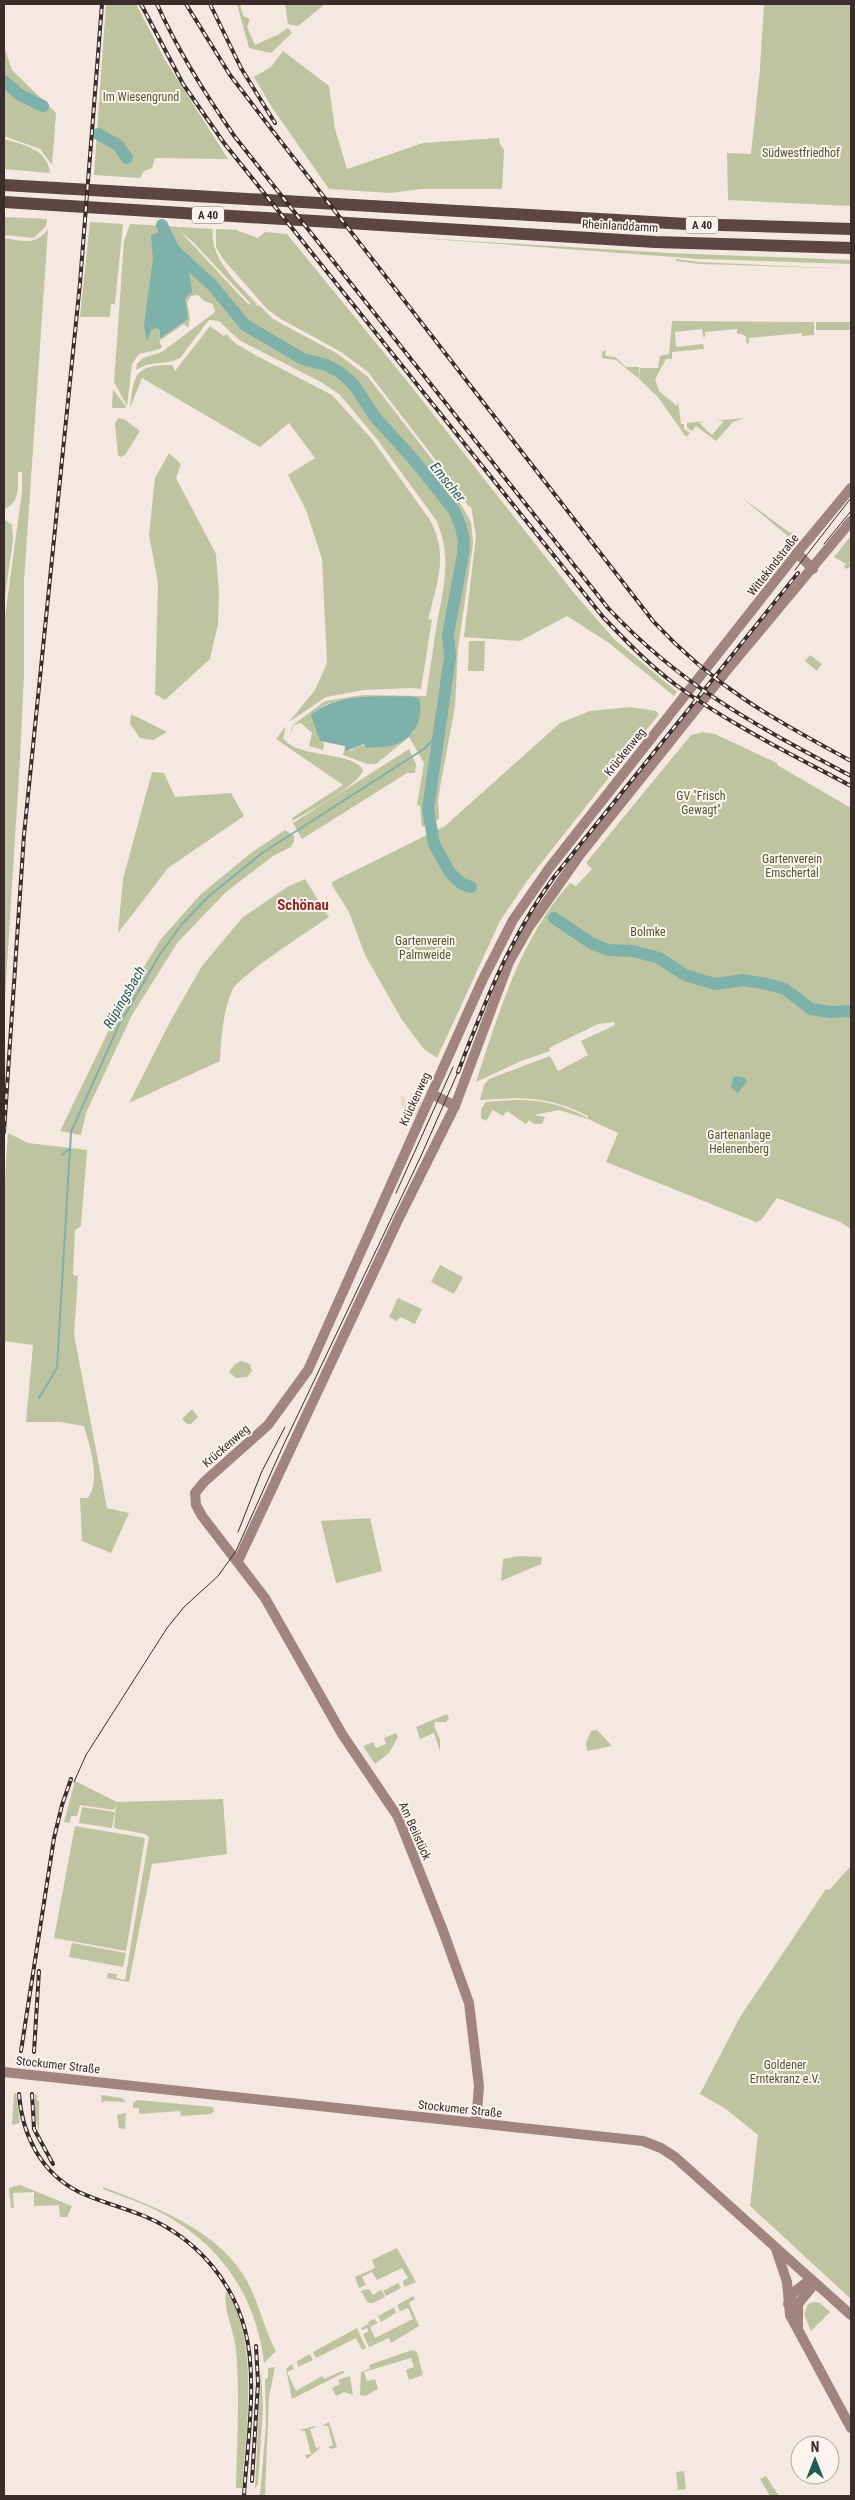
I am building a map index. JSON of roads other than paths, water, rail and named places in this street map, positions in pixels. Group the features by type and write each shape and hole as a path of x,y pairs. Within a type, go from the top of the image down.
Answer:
{"highway":[{"name":"Rheinlanddamm","path":"4,185 687,224 851,229"},
{"name":"Rheinlanddamm","path":"4,202 716,245 851,248"}],"main road":[{"name":"Wittekindstraße","path":"715,659 797,553 851,488"},
{"path":"236,1558 399,1218 455,1106 510,962 529,927 547,899 693,713 851,521"},
{"path":"797,553 813,569"},
{"name":"Krückenweg","path":"236,1558 196,1505 196,1493 204,1482 268,1425 308,1370 482,981 513,920 550,867 715,659"},
{"path":"432,1094 455,1106"},
{"name":"Am Beilstück","path":"236,1558 265,1598 342,1734 398,1817 442,1928 468,2003 479,2086 476,2122"},
{"name":"Stockumer Straße","path":"4,2072 630,2139 661,2148 675,2157 851,2315"},
{"path":"775,2248 787,2282 787,2305 790,2315 851,2428"},
{"path":"787,2305 793,2293 813,2281"},
{"path":"800,2332 797,2319 798,2304 813,2281"}],"water":[{"path":"160,232 168,250 189,271 192,292 185,298 188,319 160,338 160,330 156,328 151,330 147,341 144,326 153,258 151,235"},
{"path":"371,696 410,696 419,698 419,720 407,738 391,746 366,748 364,744 346,751 345,746 320,741 311,715 333,702 345,699"},
{"path":"735,1076 745,1078 747,1081 738,1093 731,1087"}],"waterway":[{"name":"Emscher","path":"4,81 20,95 43,106"},
{"name":"Emscher","path":"98,134 118,145 127,158"},
{"name":"Emscher","path":"162,225 173,249 213,286 245,325 303,359 326,365 341,373 354,385 375,417 414,460 454,510 464,541 463,554 448,635 450,657 428,809 434,844 450,873 462,884 471,887"},
{"name":"Rüpingsbach","path":"39,1398 57,1368 71,1132 118,1027 160,954 182,924 208,897 262,853 424,749 434,739 439,730"},
{"name":"Emscher","path":"554,918 591,943 608,950 633,951 659,958 685,975 715,984 743,980 767,984 785,989 811,1009 830,1012 851,1011"},
{"path":"62,1155 69,1149"}],"tram line":[{"path":"795,570 851,498"},
{"path":"824,544 851,511"},
{"path":"396,1193 453,1067"},
{"path":"74,1782 86,1755 167,1628 184,1607 218,1576 236,1551 283,1446 421,1156 458,1072"},
{"path":"238,1532 262,1471 285,1427"}],"railway":[{"path":"4,1132 24,835 80,283 102,4"},
{"path":"141,4 183,84 224,143 603,617 656,669 697,700 762,739 851,786"},
{"path":"157,4 193,72 235,137 608,608 664,661 693,683 752,722 851,776"},
{"path":"186,4 230,75 653,621 699,665 746,700 770,716 851,761"},
{"path":"210,4 241,68 275,123"},
{"path":"458,1072 499,972 538,900 554,877 798,573"},
{"path":"21,2051 54,1838 71,1779"},
{"path":"34,2052 39,1971"},
{"path":"19,2094 24,2124 29,2138 44,2163 54,2174 79,2192 147,2217 173,2231 201,2253 213,2267 232,2296 245,2330 251,2370 244,2496"},
{"path":"32,2094 34,2129 53,2164"},
{"path":"252,2481 258,2383 256,2346"}],"district":[{"name":"Schönau","path":"303,905"}],"park label":[{"name":"Im Wiesengrund","path":"141,97"},
{"name":"Südwestfriedhof","path":"801,153"},
{"name":"GV \"Frisch Gewagt\"","path":"701,803"},
{"name":"Gartenverein Emschertal","path":"792,866"},
{"name":"Bolmke","path":"648,932"},
{"name":"Gartenverein Palmweide","path":"425,948"},
{"name":"Gartenanlage Helenenberg","path":"739,1142"},
{"name":"Goldener Erntekranz e.V.","path":"785,2072"}]}
